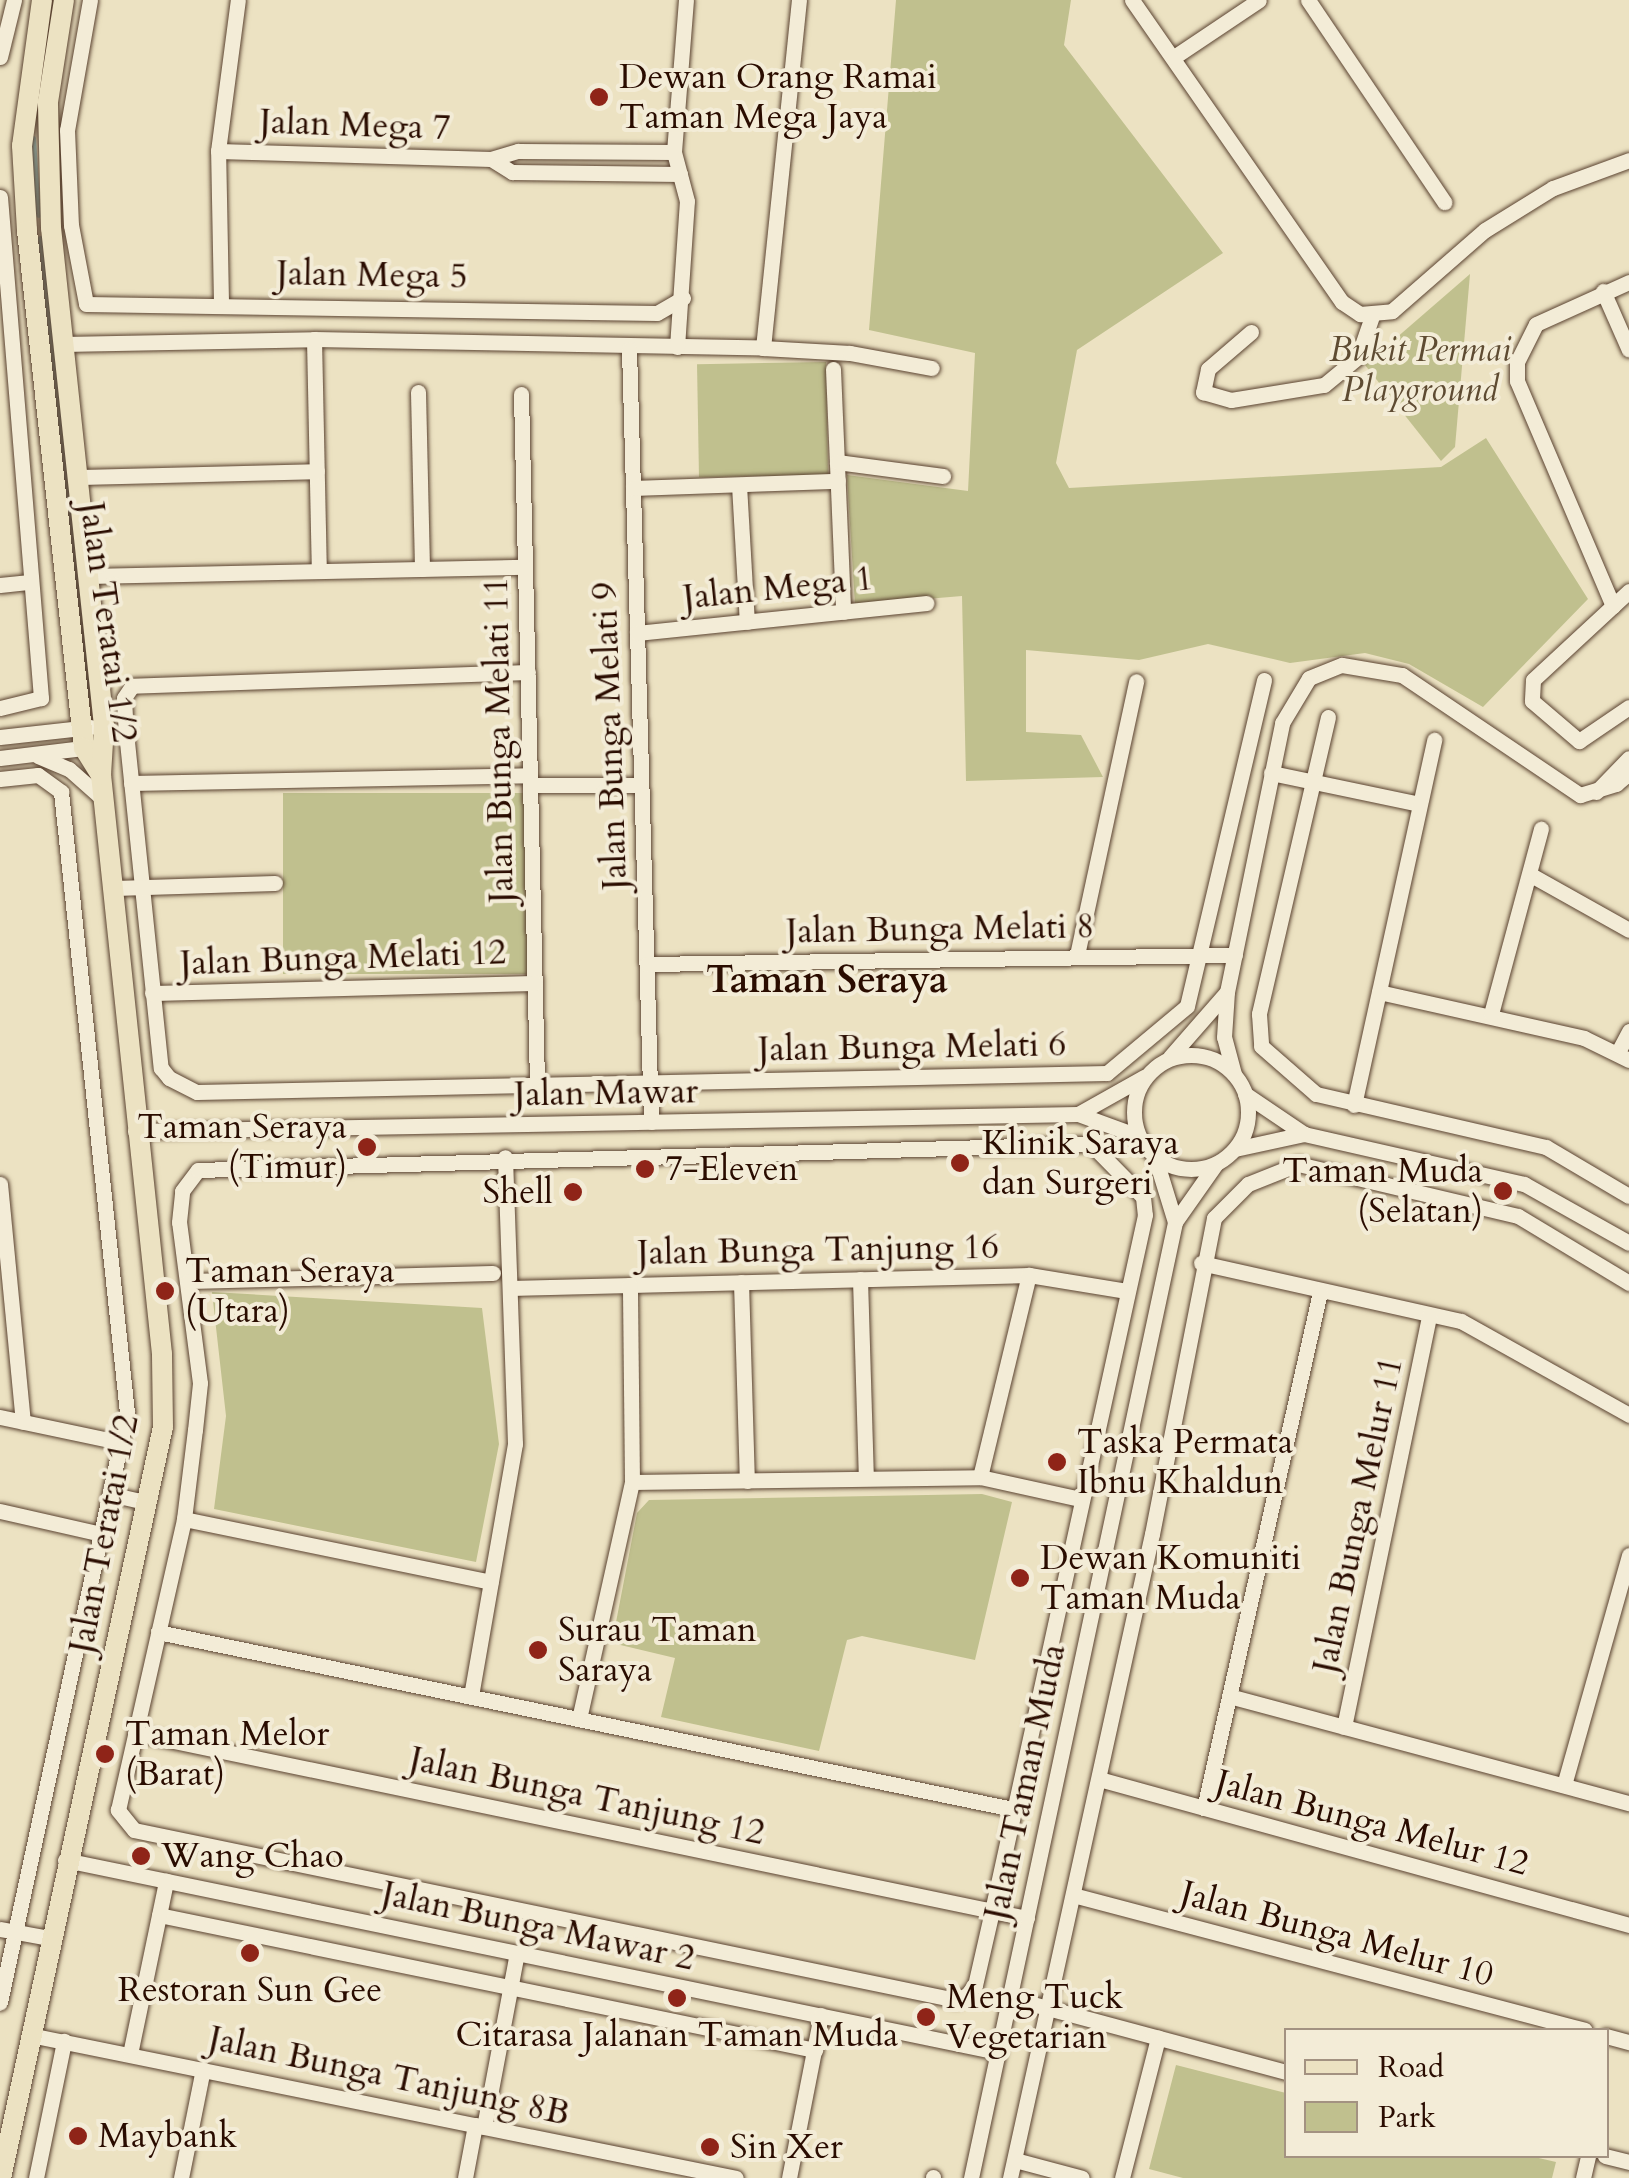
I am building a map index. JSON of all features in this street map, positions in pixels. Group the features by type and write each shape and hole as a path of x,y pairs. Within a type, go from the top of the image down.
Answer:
{"main road":[{"name":"Jalan Teratai 1/2","path":"0,2178 163,1427 162,1354 135,1131 114,888 28,231 22,146 42,0"},
{"name":"Jalan Teratai 1/2","path":"64,0 48,102 61,226 63,344 88,576 94,737"}],"street":[{"path":"0,57 14,0"},
{"name":"Jalan Teratai 1/2","path":"86,304 61,226 68,130 90,0"},
{"path":"221,302 218,151 238,0"},
{"path":"676,347 676,324 683,298 687,200 674,152 686,0"},
{"path":"763,348 799,0"},
{"path":"1132,0 1342,302 1372,316 1392,311 1518,208 1574,178 1629,160"},
{"path":"1174,57 1258,0"},
{"path":"1308,0 1444,202"},
{"name":"Jalan Mega 7","path":"218,151 492,159 518,151 674,152"},
{"name":"Jalan Mega 7","path":"492,159 512,172 680,174"},
{"name":"Jalan Teratai 1/2","path":"0,196 4,342 41,698 0,708"},
{"path":"28,231 61,226"},
{"path":"1613,606 1517,381 1523,342 1536,324 1629,282"},
{"path":"1603,291 1629,350"},
{"path":"657,313 683,298"},
{"path":"3,300 36,304"},
{"name":"Jalan Mega 5","path":"86,304 221,302 657,313 676,324"},
{"path":"1251,332 1208,369 1203,392 1248,399 1324,385 1358,357 1372,316"},
{"path":"63,344 314,340 763,348 850,353 932,368"},
{"path":"314,340 320,571"},
{"name":"Jalan Bunga Melati 9","path":"629,348 651,1122"},
{"path":"834,369 842,612"},
{"path":"418,392 422,570"},
{"name":"Jalan Bunga Melati 11","path":"521,394 538,1084"},
{"path":"0,460 19,459"},
{"path":"837,462 943,476"},
{"path":"78,477 317,472"},
{"path":"632,488 838,480"},
{"path":"739,485 747,622"},
{"path":"88,576 525,567"},
{"path":"0,585 30,582"},
{"path":"1629,591 1533,680 1532,702 1579,741 1629,707"},
{"name":"Jalan Mega 1","path":"637,633 926,604"},
{"path":"1629,773 1596,792 1572,792 1437,694 1362,665 1323,670 1299,690 1282,723 1227,992 1224,1037 1234,1074 1246,1094 1304,1134 1524,1184 1629,1242"},
{"name":"Jalan Teratai 1/2","path":"161,1068 124,698 140,680 528,672"},
{"path":"1202,955 1264,680"},
{"path":"1077,955 1136,682"},
{"path":"1328,717 1258,1032 1272,1060 1302,1087 1354,1105 1546,1147 1629,1196"},
{"path":"0,737 94,737"},
{"path":"0,758 94,737"},
{"path":"1354,1105 1434,740"},
{"path":"30,754 69,770 104,800"},
{"path":"1596,792 1629,758"},
{"path":"1271,773 1419,804"},
{"name":"Jalan Teratai 1/2","path":"0,779 49,777 61,792 128,1391 123,1443 7,1930 0,2002"},
{"path":"131,783 530,780 641,784"},
{"path":"1491,1014 1542,829"},
{"path":"1530,875 1629,930"},
{"path":"114,888 275,883"},
{"name":"Jalan Bunga Melati 6","path":"161,1068 181,1088 197,1092 1107,1073 1187,1006 1202,955"},
{"name":"Jalan Bunga Melati 8","path":"646,964 1235,955"},
{"name":"Jalan Bunga Melati 12","path":"152,994 535,983"},
{"path":"1227,992 1167,1060 1146,1076 1133,1112 1138,1136 1154,1157 1184,1170 1215,1165 1235,1149 1245,1132 1246,1094"},
{"path":"1379,992 1491,1014 1623,1056 1629,1030"},
{"path":"1167,1060 1195,1055 1234,1074"},
{"name":"Jalan Mawar","path":"1078,1114 1146,1076"},
{"name":"Jalan Mawar","path":"135,1131 1078,1114 1138,1136"},
{"path":"482,1125 483,1157"},
{"path":"1235,1149 1304,1134"},
{"path":"1091,1144 1143,1198 1127,1291 975,1985 956,2000 134,1830 118,1810 184,1519 200,1383 182,1191 210,1165 505,1156 1091,1144"},
{"path":"470,1696 515,1444 505,1156"},
{"name":"Jalan Taman Muda","path":"972,2178 1176,1222 1170,1188 1154,1157"},
{"path":"1010,2178 1152,1534 1201,1264 1214,1218 1248,1184 1298,1164 1498,1210 1538,1226 1629,1283"},
{"name":"Jalan Taman Muda","path":"1176,1222 1215,1165"},
{"path":"0,1184 23,1422"},
{"path":"1201,1264 1470,1325 1629,1415"},
{"path":"188,1281 493,1273"},
{"path":"980,1477 1029,1274"},
{"name":"Jalan Bunga Tanjung 16","path":"510,1288 1029,1274 1127,1291"},
{"path":"860,1279 866,1478"},
{"path":"742,1282 747,1481"},
{"path":"579,1719 632,1482 630,1285"},
{"path":"1204,1808 1320,1292"},
{"name":"Jalan Bunga Melur 11","path":"1344,1727 1430,1315"},
{"path":"0,1417 123,1443"},
{"path":"163,1427 195,1430"},
{"path":"632,1482 980,1477 1080,1499"},
{"path":"110,1494 148,1504"},
{"path":"0,1510 100,1534"},
{"path":"184,1519 491,1582"},
{"path":"1564,1785 1629,1555"},
{"path":"158,1632 1013,1809"},
{"path":"1229,1696 1629,1802"},
{"name":"Jalan Bunga Tanjung 12","path":"135,1733 1027,1918"},
{"name":"Jalan Bunga Melur 12","path":"1098,1778 1629,1924"},
{"name":"Jalan Bunga Mawar 2","path":"66,1860 998,2052"},
{"path":"130,2054 166,1880"},
{"name":"Jalan Bunga Melur 10","path":"1073,1895 1578,2028"},
{"path":"158,1915 815,2050"},
{"path":"7,1930 50,1938"},
{"path":"465,2178 517,1953"},
{"path":"1010,1998 1284,2071"},
{"path":"789,2178 822,2015"},
{"name":"Jalan Bunga Tanjung 8B","path":"30,2035 736,2178"},
{"path":"1122,2178 1158,2038"},
{"path":"36,2178 64,2041"},
{"path":"181,2178 203,2069"},
{"path":"1014,2160 1082,2178"}],"green space":[{"path":"896,0 1071,0 1064,45 1223,253 1077,350 1056,463 1069,488 1441,467 1486,438 1588,599 1483,707 1409,664 1365,653 1290,663 1208,644 1139,660 1026,650 1026,732 1081,735 1103,777 966,781 962,596 855,605 847,475 968,491 975,353 869,330"},
{"name":"Bukit Permai Playground","path":"1470,274 1455,447 1441,461 1365,365"},
{"path":"826,362 828,475 699,477 697,364"},
{"path":"283,793 529,793 529,974 283,974"},
{"path":"212,1292 482,1308 499,1444 476,1562 214,1509 226,1416"},
{"path":"982,1494 1012,1502 975,1660 862,1636 847,1640 819,1751 661,1717 675,1658 612,1643 637,1513 649,1500"},
{"path":"1176,2065 1284,2092 1284,2158 1539,2158 1556,2162 1552,2178 1183,2178 1149,2169"}],"waterway":[{"path":"33,138 38,215"},
{"path":"40,238 90,696"}],"place":[{"name":"Dewan Orang Ramai Taman Mega Jaya","path":"599,97"},
{"name":"Taman Seraya (Timur)","path":"367,1147"},
{"name":"Klinik Saraya dan Surgeri","path":"960,1163"},
{"name":"7-Eleven","path":"645,1169"},
{"name":"Taman Muda (Selatan)","path":"1503,1191"},
{"name":"Shell","path":"573,1192"},
{"name":"Taman Seraya (Utara)","path":"165,1291"},
{"name":"Taska Permata Ibnu Khaldun","path":"1057,1462"},
{"name":"Dewan Komuniti Taman Muda","path":"1020,1578"},
{"name":"Surau Taman Saraya","path":"538,1650"},
{"name":"Taman Melor (Barat)","path":"105,1754"},
{"name":"Wang Chao","path":"141,1856"},
{"name":"Restoran Sun Gee","path":"250,1953"},
{"name":"Citarasa Jalanan Taman Muda","path":"677,1998"},
{"name":"Meng Tuck Vegetarian","path":"926,2017"},
{"name":"Maybank","path":"78,2136"},
{"name":"Sin Xer","path":"710,2147"}],"district":[{"name":"Taman Seraya","path":"827,981"}]}
